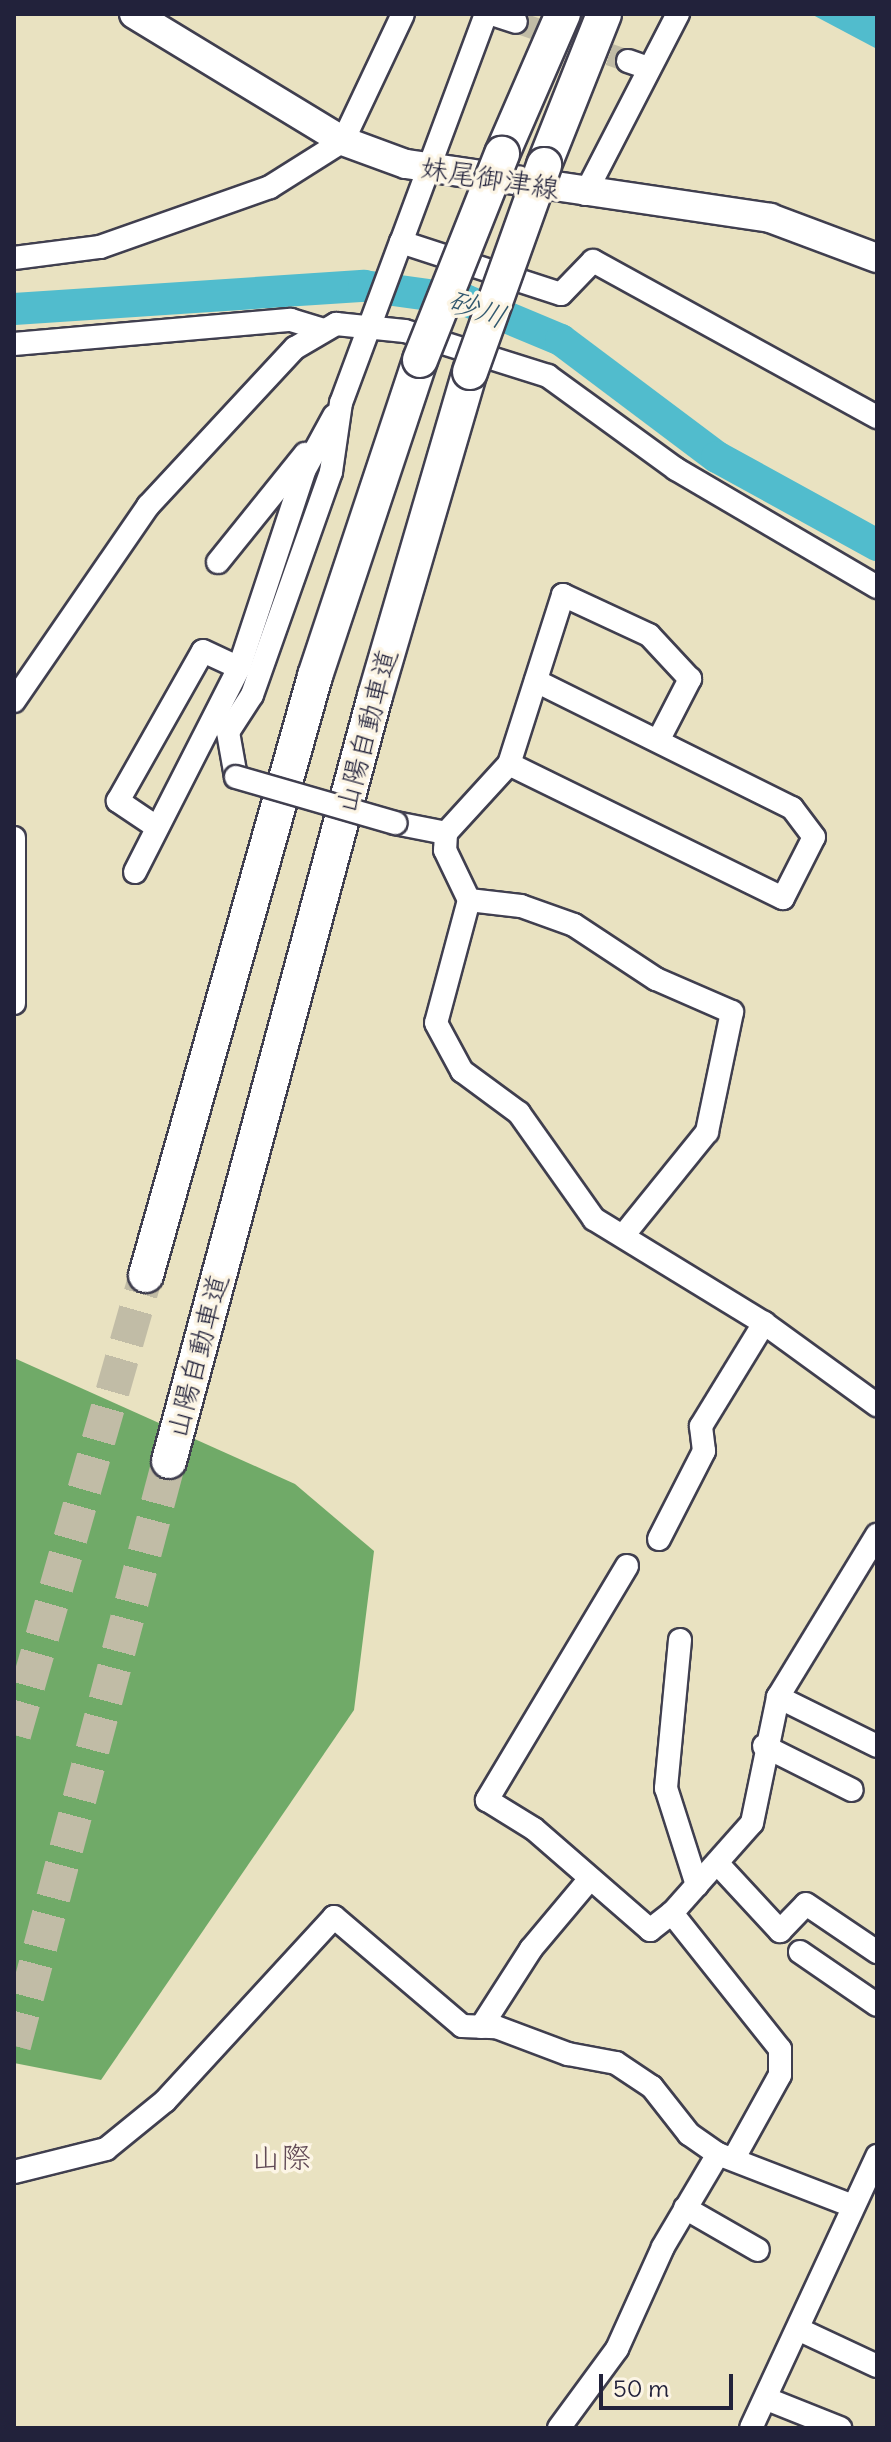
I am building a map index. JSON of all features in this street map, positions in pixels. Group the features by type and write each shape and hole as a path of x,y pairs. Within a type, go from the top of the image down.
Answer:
{"highway":[{"path":"146,1275 315,676 420,360 502,154 563,14"},
{"name":"山陽自動車道","path":"169,1461 375,696 470,372 544,165 604,14"}],"main road":[{"name":"妹尾御津線","path":"134,14 343,141 426,168 585,194 770,218 877,258"}],"street":[{"path":"14,258 100,247 203,214 270,187 343,141 403,14"},
{"path":"218,562 319,441 341,403 372,326 426,168 489,14 516,22"},
{"path":"585,194 638,65 678,14"},
{"path":"399,248 561,294 593,261 877,417"},
{"path":"14,344 291,320 320,329 372,326 548,376 676,469 877,587"},
{"path":"14,701 148,506 219,423 320,329"},
{"path":"341,403 331,472 252,695 228,732 236,777 395,823 446,833"},
{"path":"135,872 155,826 239,668 319,441"},
{"path":"659,739 690,679 649,635 563,595 509,764 446,833 445,850 469,900 439,994 436,1023 444,1047 462,1071 519,1113 594,1219 626,1232 873,1393"},
{"path":"155,826 118,801 203,651 239,668"},
{"path":"509,764 783,898 814,837 792,808 659,739 536,681"},
{"path":"14,838 14,1003"},
{"path":"469,900 521,906 574,925 656,979 732,1012 707,1132 626,1232"},
{"path":"659,1539 704,1451 701,1426 764,1323"},
{"path":"627,1566 487,1800 534,1829 588,1881 650,1930 672,1913 752,1823 764,1746 778,1697 870,1560 877,1535"},
{"path":"680,1640 666,1788 697,1885"},
{"path":"778,1697 877,1746"},
{"path":"764,1746 852,1790"},
{"path":"717,1863 780,1931 806,1904 877,1952"},
{"path":"481,2027 531,1949 588,1881"},
{"path":"559,2428 635,2317 685,2208 726,2156 780,2075 780,2049 672,1913"},
{"path":"14,2172 106,2149 165,2101 334,1917 439,2011 462,2026 481,2027 616,2063 652,2087 689,2134 726,2156 850,2205"},
{"path":"800,1952 877,2005"},
{"path":"751,2428 800,2330 850,2205 877,2156"},
{"path":"685,2208 758,2250"},
{"path":"800,2330 877,2366"},
{"path":"767,2399 840,2428"}],"green space":[{"path":"14,1358 295,1484 374,1551 354,1710 101,2080 14,2063"}],"water":[{"path":"811,14 877,14 877,49"}],"waterway":[{"name":"砂川","path":"14,309 364,286 465,300 561,340 717,457 877,545"}],"tunnel":[{"path":"516,22 628,61"},
{"path":"14,1735 146,1275"},
{"path":"14,2046 169,1461"}],"district":[{"name":"山際","path":"281,2157"}]}
